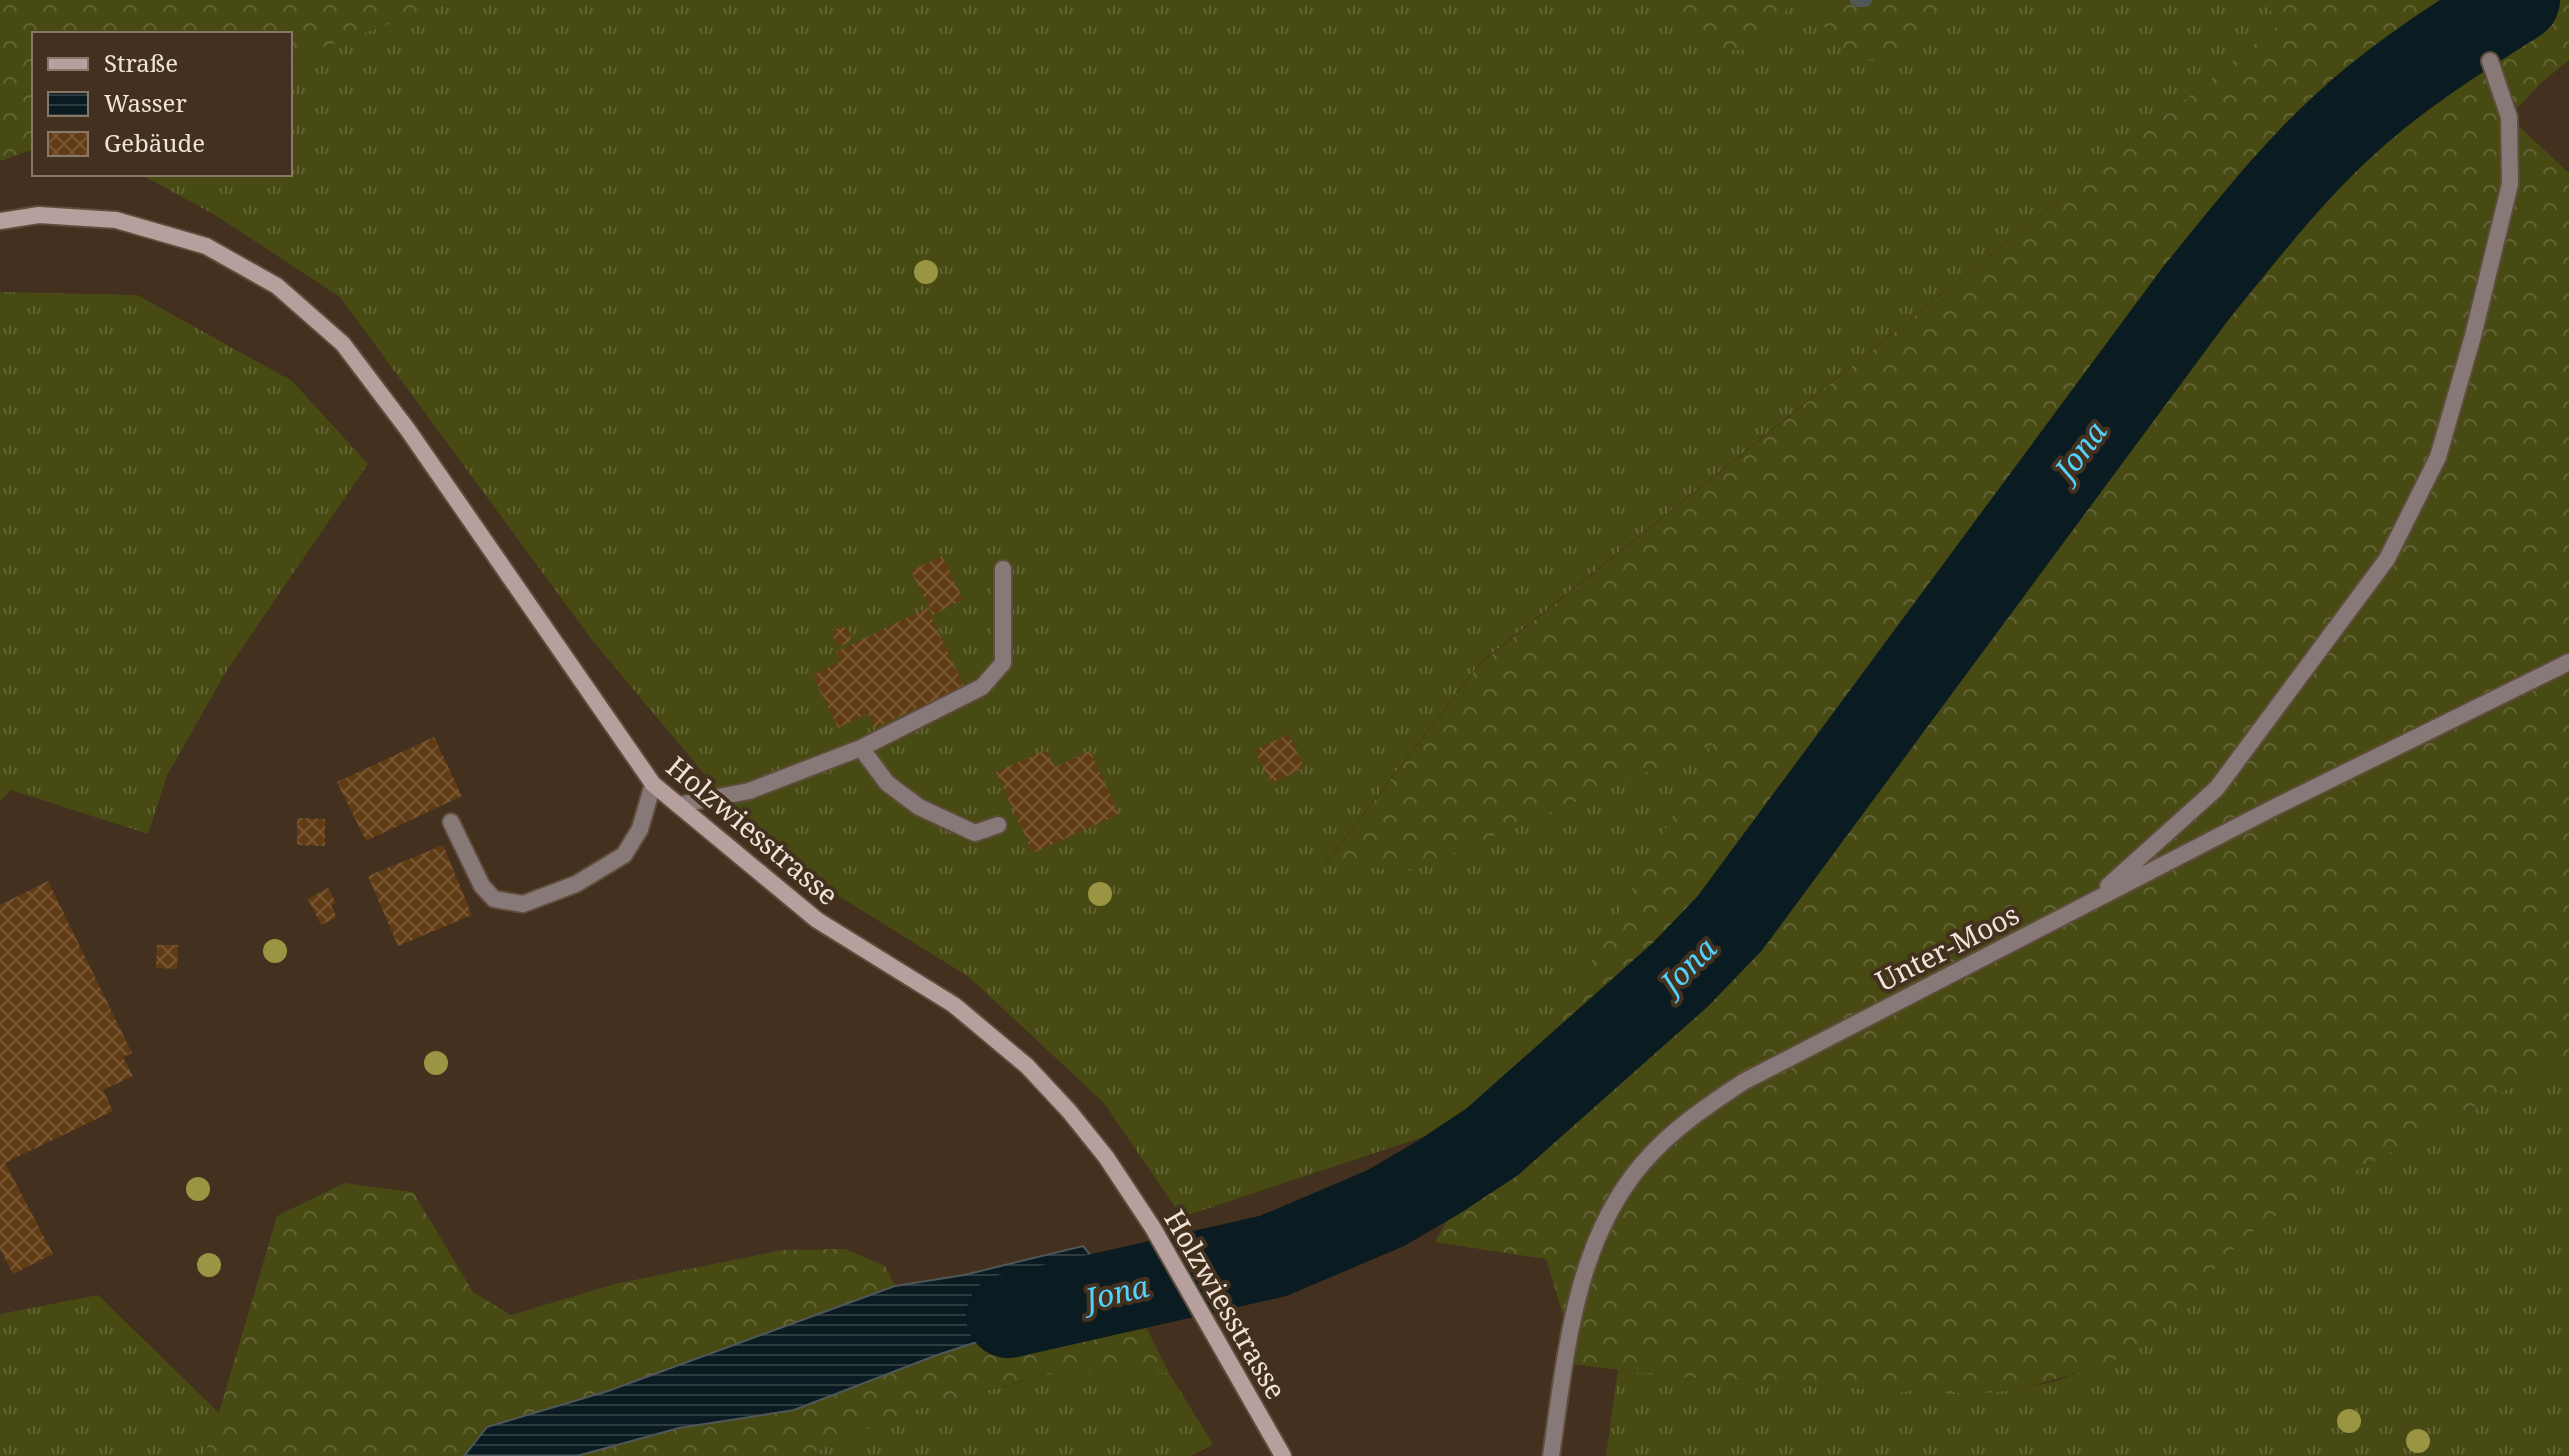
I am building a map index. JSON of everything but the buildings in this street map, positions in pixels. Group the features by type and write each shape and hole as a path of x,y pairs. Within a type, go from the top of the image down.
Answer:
{"street":[{"path":"2089,903 2217,788 2387,559 2438,457 2473,336 2510,184 2509,117 2490,61"},
{"name":"Holzwiesstrasse","path":"0,221 39,215 116,220 206,246 277,286 343,344 399,417 653,784 817,920 954,1005 1027,1066 1069,1111 1106,1157 1153,1228 1283,1456"},
{"path":"678,805 749,791 861,748 982,687 1003,663 1003,569"},
{"name":"Unter-Moos","path":"1551,1456 1567,1342 1597,1238 1617,1197 1644,1161 1685,1122 1743,1082 2271,809 2569,662"},
{"path":"861,748 887,783 919,807 975,833 998,825"},
{"path":"451,822 482,886 494,899 523,904 576,884 624,855 640,829 653,784"}],"green space":[{"path":"0,0 457,0 292,58 292,32 32,32 32,150 0,161"},
{"path":"457,0 2257,0 2284,20 1480,663 1324,865 1413,870 1714,743 1510,1108 1182,1217 1104,1103 969,977 821,885 747,825 592,640 340,297 215,215 144,176 292,176 292,58"},
{"path":"1666,0 1790,0 1784,16 1753,49 1719,51 1675,17"},
{"path":"1828,0 1939,0 1921,48 1883,63 1845,54 1819,20"},
{"path":"2257,0 2569,0 2569,60 2541,83 2509,117 2569,173 2569,1056 2293,1205 2252,1232 2225,1257 2151,1337 2119,1358 2089,1370 2021,1389 1985,1393 1929,1393 1666,1376 1564,1363 1569,1334 1546,1259 1435,1242 1713,744 1413,870 1324,866 1480,664 2283,21"},
{"path":"0,292 137,295 292,381 368,464 227,670 167,776 148,834 11,790 0,801"},
{"path":"2569,1056 2569,1456 1606,1456 1618,1370 1666,1376 1929,1393 1985,1393 2056,1381 2119,1358 2151,1337 2252,1232 2293,1205"},
{"path":"344,1183 413,1192 473,1292 511,1315 615,1284 782,1250 845,1249 885,1266 895,1286 608,1391 488,1427 464,1456 204,1456 277,1216"},
{"path":"98,1295 219,1413 204,1456 0,1456 0,1314"},
{"path":"1142,1319 1169,1373 1049,1374 905,1412 805,1456 577,1456 977,1342"},
{"path":"1169,1373 1213,1444 1191,1456 805,1456 905,1412 1050,1374"}],"water":[{"path":"1083,1246 1142,1319 977,1342 794,1410 679,1428 577,1456 464,1456 487,1427 608,1391 895,1286 964,1275"}],"waterway":[{"path":"1857,0 1865,0"},
{"name":"Jona","path":"1008,1316 1273,1256 1386,1208 1492,1142 1680,975 1730,923 2196,293 2284,187 2321,147 2382,92 2518,0"}]}
